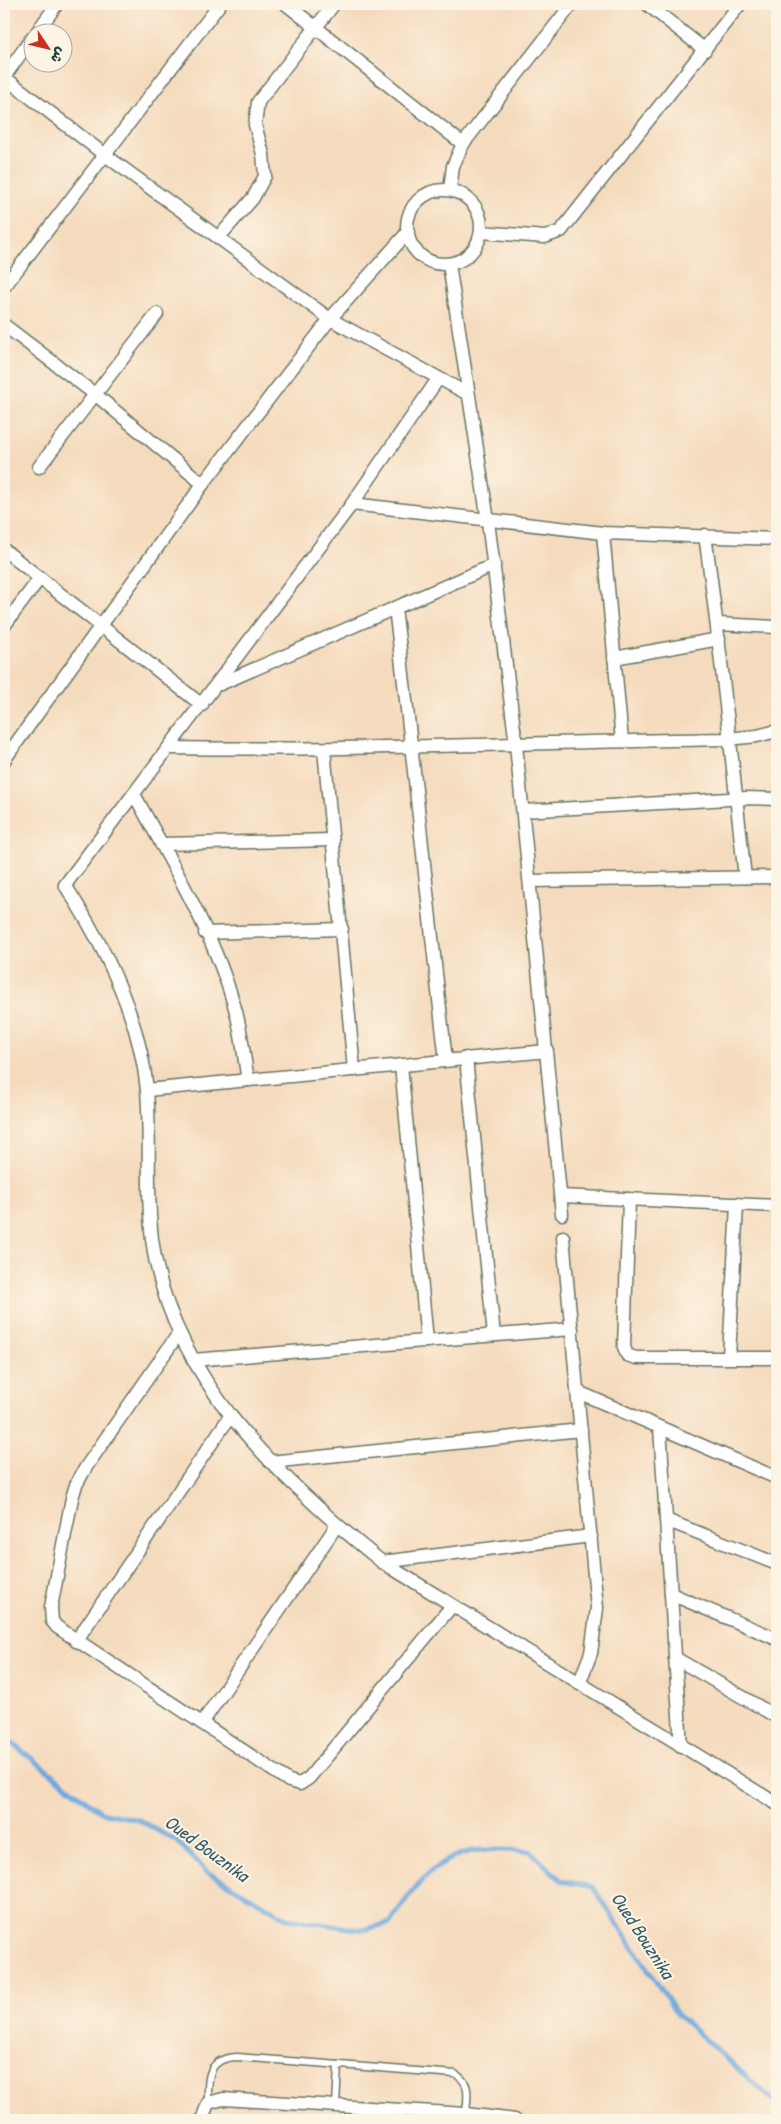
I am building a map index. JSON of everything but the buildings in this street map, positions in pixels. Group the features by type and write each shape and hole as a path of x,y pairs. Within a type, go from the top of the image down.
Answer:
{"street":[{"path":"44,22 58,4"},
{"path":"4,287 220,4"},
{"path":"286,4 463,144"},
{"path":"219,237 252,198 265,176 263,154 255,125 258,102 334,4"},
{"path":"450,190 454,166 463,144 572,4"},
{"path":"647,4 705,50"},
{"path":"481,232 545,237 561,231 740,4"},
{"path":"22,52 4,78 105,155 330,319 468,394"},
{"path":"450,190 459,193 474,205 481,223 481,232 478,242 466,257 449,264 430,261 421,256 415,249 408,232 408,222 415,204 431,193 450,190"},
{"path":"4,760 100,624 203,484 330,319 408,232"},
{"path":"449,264 488,520 516,745 562,1214"},
{"path":"39,467 157,314"},
{"path":"4,325 96,395 203,484"},
{"path":"438,379 352,504 65,885 83,912 128,1008 140,1048 147,1090 152,1239 166,1294 179,1332 193,1360 231,1415 270,1462 337,1525 382,1562 777,1804"},
{"path":"352,504 603,533 777,538"},
{"path":"603,533 622,741"},
{"path":"705,536 718,624 728,739 745,876"},
{"path":"4,550 202,705"},
{"path":"217,685 494,565"},
{"path":"4,626 40,578"},
{"path":"395,608 413,746 426,889 446,1060"},
{"path":"718,624 777,627"},
{"path":"614,658 719,639"},
{"path":"169,748 324,749 516,745 728,739 757,736 777,731"},
{"path":"324,749 354,1070"},
{"path":"134,794 205,933 236,1012 248,1080"},
{"path":"523,811 736,799 777,799"},
{"path":"161,844 333,840"},
{"path":"530,881 745,876 777,877"},
{"path":"205,933 342,929"},
{"path":"147,1090 547,1050"},
{"path":"466,1058 494,1335"},
{"path":"401,1065 426,1341"},
{"path":"561,1196 777,1206"},
{"path":"629,1199 624,1352 630,1357 636,1358 777,1358"},
{"path":"729,1357 737,1204"},
{"path":"564,1237 597,1620 591,1653 579,1684"},
{"path":"193,1360 572,1329"},
{"path":"179,1332 86,1467 76,1485 50,1614 57,1627 294,1784 306,1782 451,1606"},
{"path":"578,1392 777,1478"},
{"path":"76,1640 231,1415"},
{"path":"660,1428 681,1746"},
{"path":"270,1462 581,1430"},
{"path":"666,1520 777,1564"},
{"path":"202,1723 337,1525"},
{"path":"382,1562 591,1536"},
{"path":"671,1594 777,1639"},
{"path":"676,1658 777,1717"},
{"path":"202,2120 208,2103 222,2100 466,2114 515,2120"}],"lane":[{"path":"208,2103 211,2070 217,2062 227,2057 455,2074 462,2078 467,2085 466,2114"},
{"path":"336,2106 338,2064"}],"waterway":[{"name":"Oued Bouznika","path":"4,1737 101,1812 139,1820 178,1842 207,1872 288,1919 362,1930 390,1923 406,1899 424,1878 446,1861 458,1855 479,1850 530,1851 562,1881 593,1887 678,2015 777,2104"}]}
